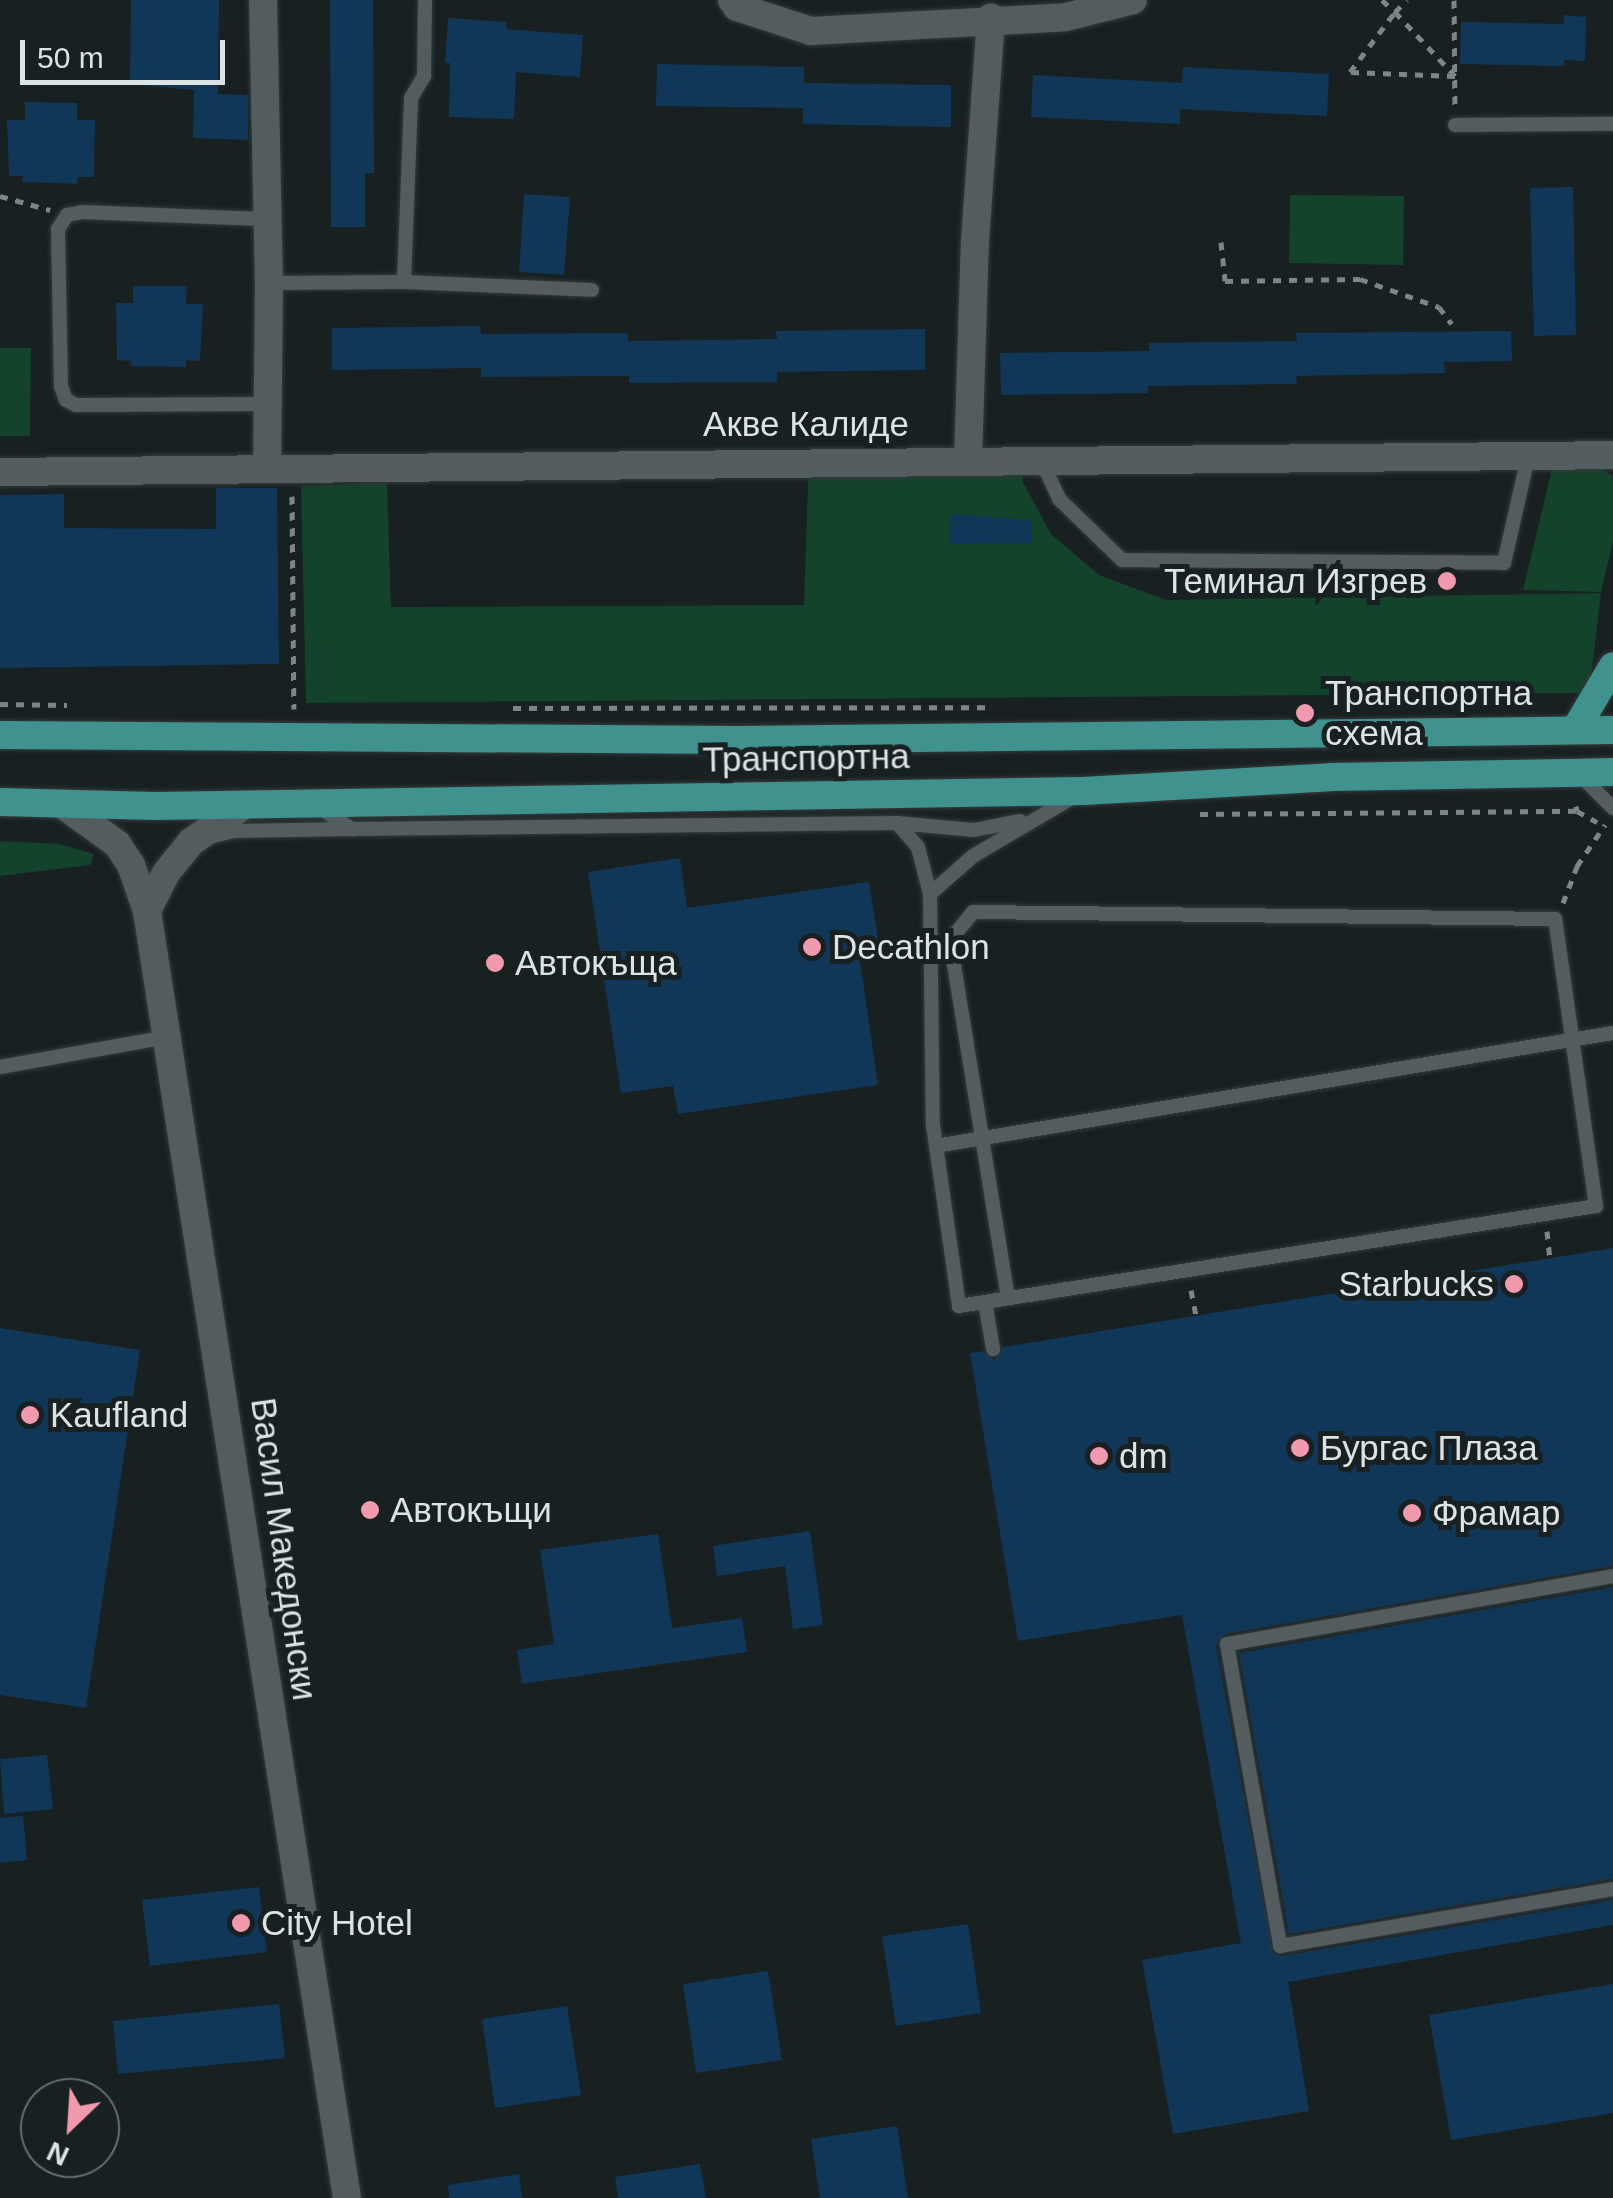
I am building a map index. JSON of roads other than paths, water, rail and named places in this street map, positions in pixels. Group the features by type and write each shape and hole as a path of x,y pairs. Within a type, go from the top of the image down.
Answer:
{"main road":[{"path":"1575,730 1613,666"},
{"name":"Транспортна","path":"0,735 738,740 1613,730"},
{"name":"Транспортна","path":"0,802 244,805 1083,792 1331,777 1613,772"}],"street":[{"path":"263,0 268,404 279,468"},
{"path":"732,0 737,7 810,31 991,18 1066,17 1133,0"},
{"path":"968,461 976,241 991,18"},
{"name":"Акве Калиде","path":"0,472 1613,455"},
{"name":"Васил Македонски","path":"64,805 117,844 131,865 147,911 347,2198"},
{"path":"147,911 166,873 191,842 244,805"}],"lane":[{"path":"404,282 411,98 424,76 425,0"},
{"path":"1455,125 1613,124"},
{"path":"268,219 67,215 58,229 61,386 66,400 76,405 268,404"},
{"path":"269,282 404,282 592,290"},
{"path":"1043,464 1059,499 1122,560 1504,563 1528,456"},
{"path":"1576,770 1613,808"},
{"path":"930,894 973,856 1032,818 1083,792"},
{"path":"315,804 352,829"},
{"path":"191,842 234,830 897,824 974,830 1032,818"},
{"path":"897,824 918,847 930,894 936,1146 959,1306 1613,1204"},
{"path":"1008,1298 950,940 973,912 1555,919 1596,1206"},
{"path":"936,1146 1613,1033"},
{"path":"0,1067 166,1036"},
{"path":"984,1302 992,1349"},
{"path":"1613,1576 1227,1644 1280,1946 1613,1890"}],"place":[{"name":"Теминал Изгрев","path":"1447,581"},
{"name":"Транспортна схема","path":"1305,713"},
{"name":"Decathlon","path":"812,947"},
{"name":"Автокъща","path":"495,963"},
{"name":"Starbucks","path":"1514,1284"},
{"name":"Kaufland","path":"30,1415"},
{"name":"Бургас Плаза","path":"1300,1448"},
{"name":"dm","path":"1099,1456"},
{"name":"Автокъщи","path":"370,1510"},
{"name":"Фрамар","path":"1412,1513"},
{"name":"City Hotel","path":"241,1923"}]}
